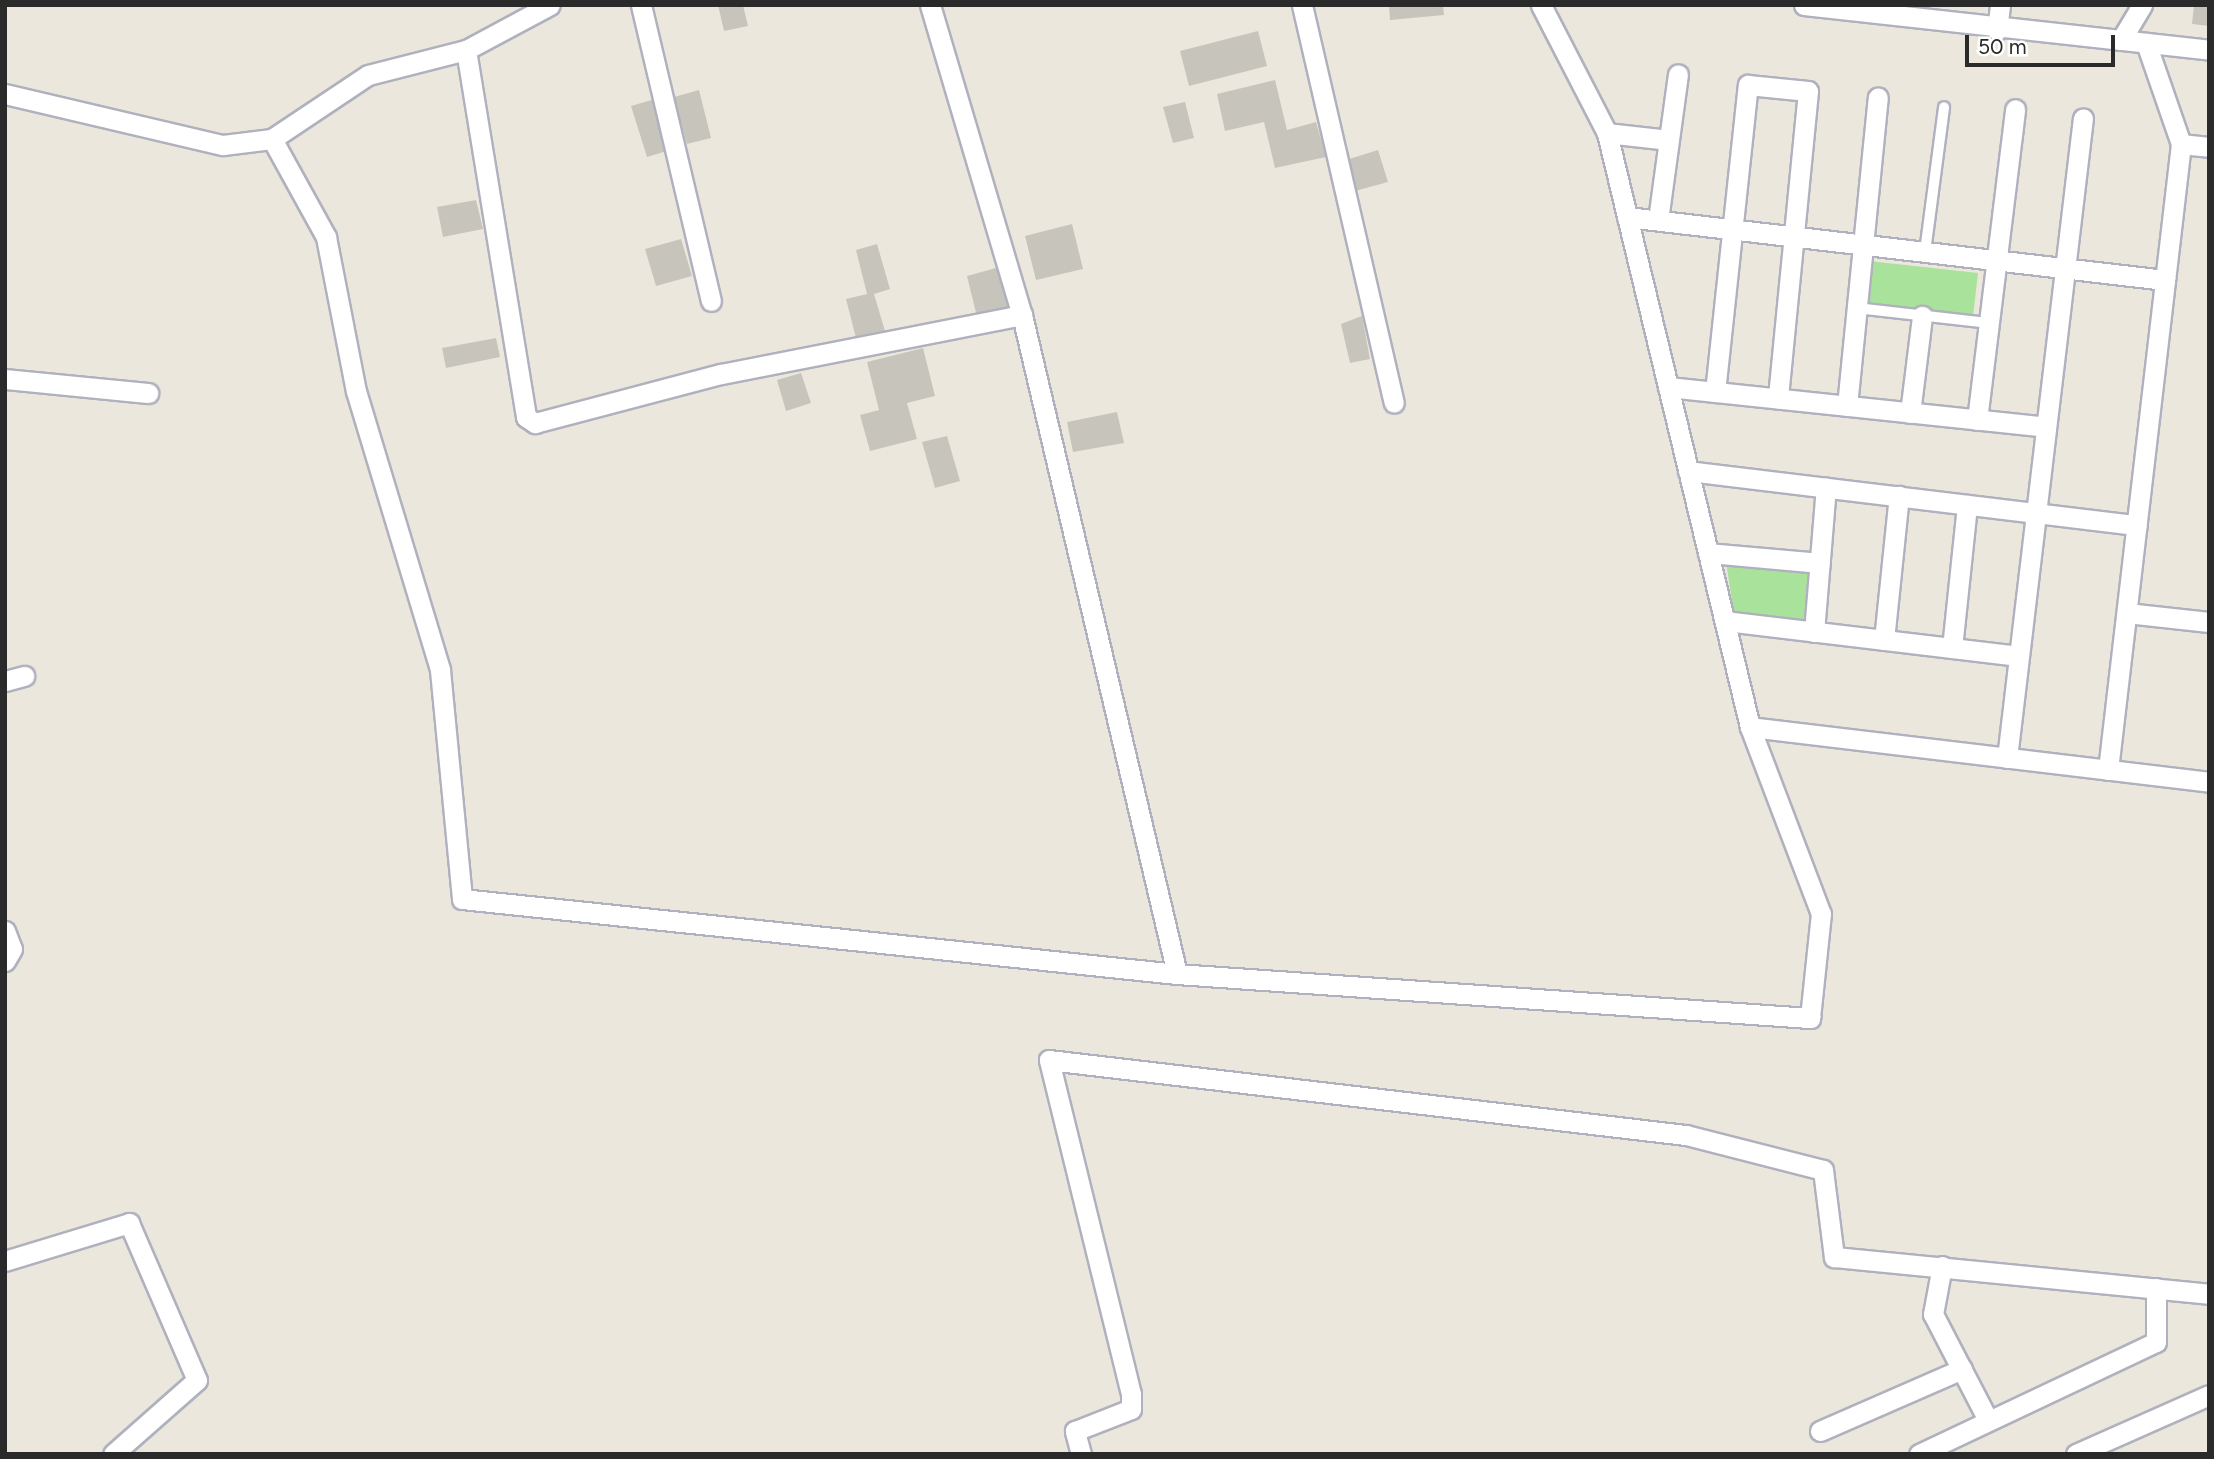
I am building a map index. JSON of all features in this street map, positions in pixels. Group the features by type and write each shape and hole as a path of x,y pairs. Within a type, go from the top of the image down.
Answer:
{"street":[{"path":"5,94 223,145 272,139 368,75 466,50 550,5"},
{"path":"641,5 711,301"},
{"path":"930,5 1021,315 1177,974"},
{"path":"1303,5 1394,403"},
{"path":"272,139 326,237 356,391 440,670 462,899 1177,974 1810,1018 1821,914 1750,727 1607,133 1542,5"},
{"path":"1804,5 1997,30 2209,50"},
{"path":"1997,30 2000,5"},
{"path":"2121,40 2142,5"},
{"path":"2108,770 2181,144 2146,43"},
{"path":"466,50 526,417 535,423 721,374 1021,315"},
{"path":"1658,220 1678,74"},
{"path":"1715,392 1748,85 1808,91 1778,399"},
{"path":"1847,406 1878,98"},
{"path":"1977,420 2015,109"},
{"path":"2007,758 2083,118"},
{"path":"1607,133 1669,141"},
{"path":"2181,144 2209,147"},
{"path":"1627,217 2165,280"},
{"path":"1910,413 1922,316"},
{"path":"5,379 148,393"},
{"path":"1668,387 2046,427"},
{"path":"1688,471 2137,525"},
{"path":"1814,632 1826,488"},
{"path":"1884,640 1899,496"},
{"path":"1952,649 1967,505"},
{"path":"1708,553 1820,563"},
{"path":"2127,613 2209,622"},
{"path":"1725,621 2018,656"},
{"path":"1750,727 2209,782"},
{"path":"5,931 12,948 5,961"},
{"path":"1080,1454 1075,1431 1131,1409 1131,1394 1049,1060 1686,1135 1823,1170 1834,1257 2209,1294"},
{"path":"5,1261 129,1223 197,1380 113,1454"},
{"path":"1942,1266 1933,1314 1988,1420"},
{"path":"1919,1454 2155,1342 2156,1288"},
{"path":"1820,1431 1962,1369"},
{"path":"2076,1454 2209,1395"}],"lane":[{"path":"1925,252 1944,107"},
{"path":"1857,308 1989,323"}],"green space":[{"path":"1869,261 1978,273 1973,317 1864,305"},
{"path":"1726,562 1808,571 1804,625 1734,614"}],"building":[{"path":"718,5 743,5 748,26 724,31"},
{"path":"1389,5 1443,5 1444,15 1390,20"},
{"path":"2194,5 2209,5 2209,26 2192,24"},
{"path":"1258,31 1267,66 1189,86 1180,51"},
{"path":"1275,80 1287,130 1316,122 1326,157 1275,168 1264,122 1225,131 1217,94"},
{"path":"699,90 711,138 687,144 674,97"},
{"path":"655,99 670,150 647,157 631,106"},
{"path":"1185,102 1194,138 1173,143 1163,107"},
{"path":"1378,150 1388,182 1355,191 1346,160"},
{"path":"476,200 483,229 443,237 437,207"},
{"path":"1072,224 1083,269 1036,280 1025,236"},
{"path":"681,239 692,276 656,286 645,249"},
{"path":"877,244 890,289 874,294 885,331 856,338 846,299 867,294 856,250"},
{"path":"1003,266 1014,307 977,317 967,276"},
{"path":"1362,316 1370,359 1350,363 1341,324"},
{"path":"496,338 500,357 446,368 442,348"},
{"path":"923,348 935,396 907,403 917,439 870,451 860,415 879,410 867,362"},
{"path":"801,373 811,403 786,411 777,380"},
{"path":"1117,412 1124,443 1073,452 1067,422"},
{"path":"947,436 960,481 935,488 922,442"}]}
